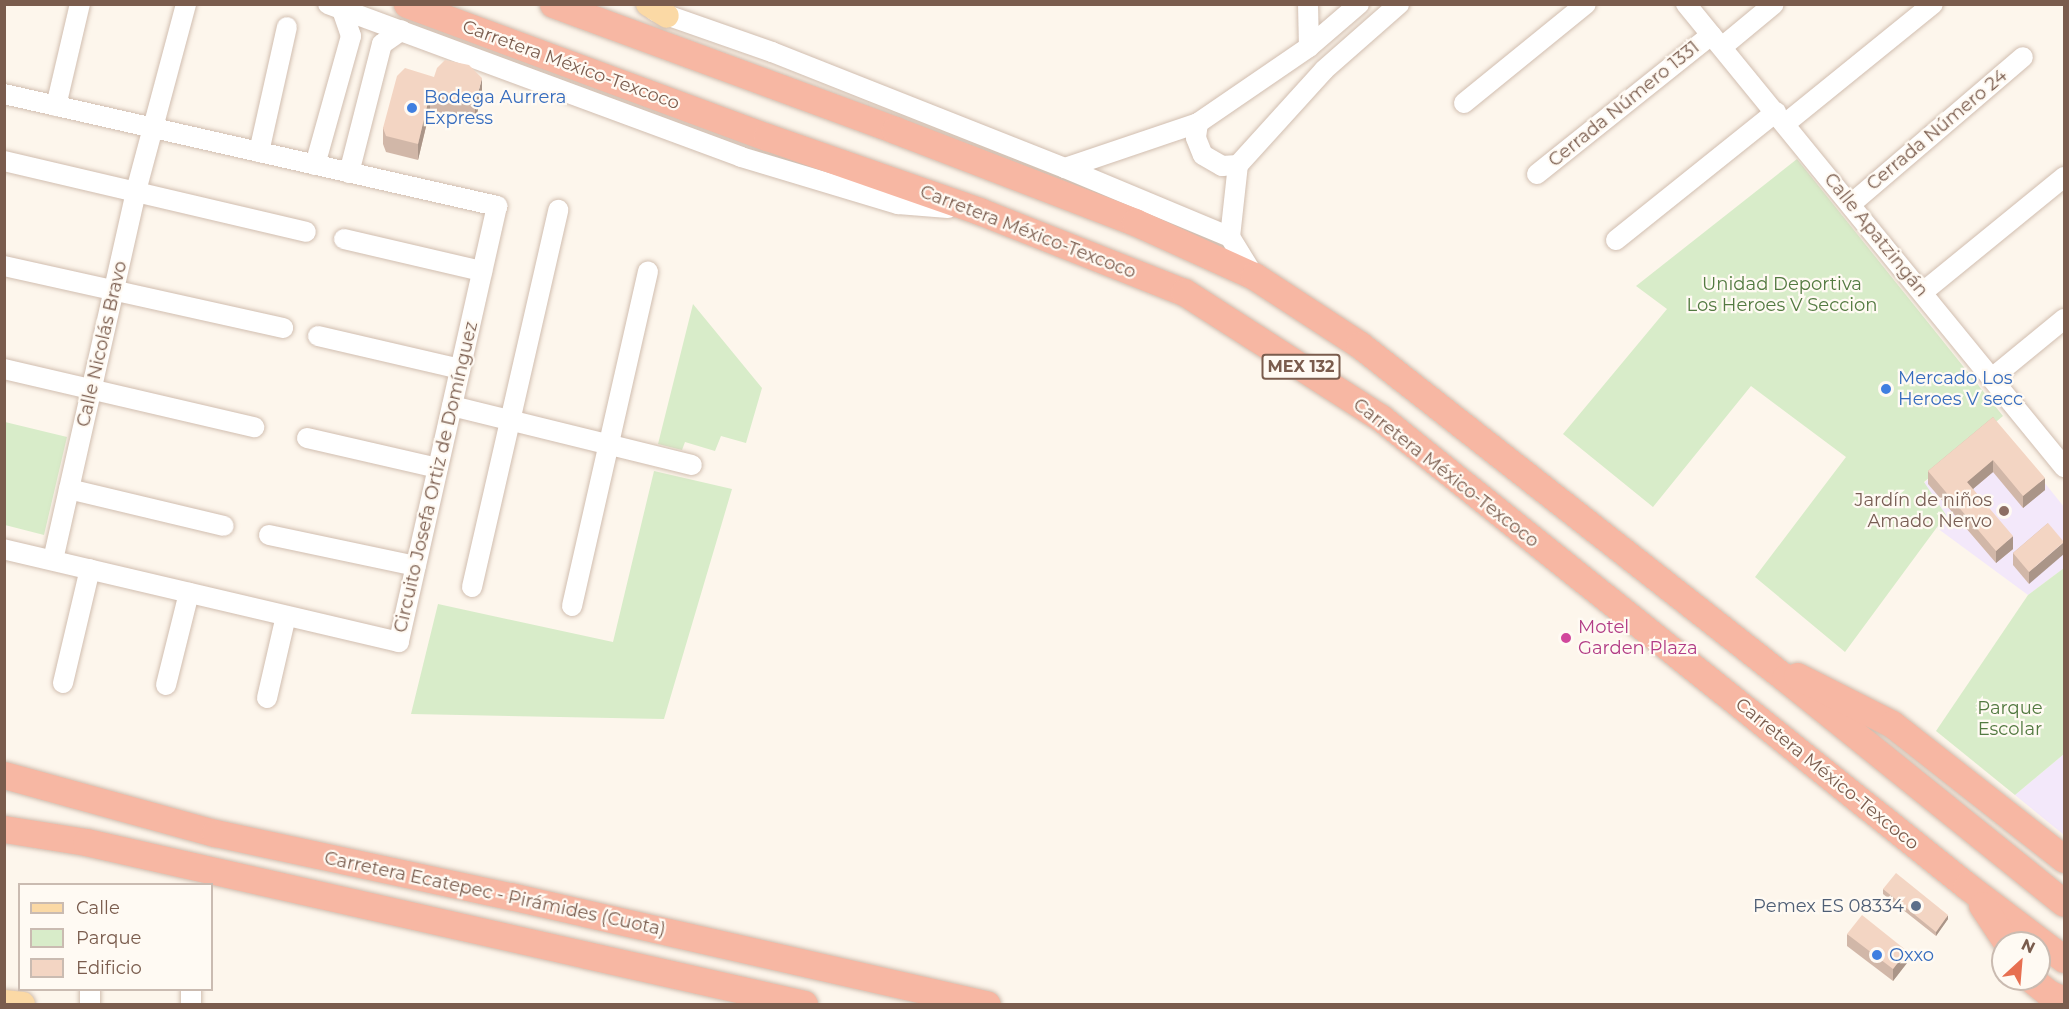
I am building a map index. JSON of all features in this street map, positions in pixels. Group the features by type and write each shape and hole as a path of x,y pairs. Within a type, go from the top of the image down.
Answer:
{"highway":[{"name":"MEX 132","path":"553,4 895,130 1135,222 1254,276 1360,345 1766,663 2064,903"},
{"name":"Carretera México-Texcoco","path":"404,17 767,137 979,211 1184,291 1381,418 1974,891 2064,959"},
{"path":"1766,663 1838,694 1892,724 2064,859"},
{"name":"Carretera Ecatepec - Pirámides (Cuota)","path":"4,775 215,833 522,899 987,1005"},
{"name":"Carretera Ecatepec - Pirámides (Cuota)","path":"4,829 86,842 804,1005"},
{"path":"1974,891 1999,931"},
{"path":"2046,991 2064,1000"}],"main road":[{"path":"4,1002 23,1004"}],"street":[{"path":"56,106 80,4"},
{"name":"Calle Nicolás Bravo","path":"53,560 136,191 155,128 186,4"},
{"path":"638,4 772,52 1065,168 1230,237 1254,276"},
{"path":"1308,4 1309,47"},
{"path":"1065,168 1198,123 1309,47 1359,4"},
{"path":"1230,237 1238,165 1324,70 1399,4"},
{"path":"1464,103 1586,4"},
{"name":"Calle Apatzingán","path":"1686,4 1992,378 2062,458"},
{"name":"Cerrada Número 1331","path":"1537,174 1716,41 1774,4"},
{"path":"1616,240 1933,4"},
{"path":"335,7 404,17"},
{"path":"315,165 351,36 335,7"},
{"path":"349,173 382,44 404,17"},
{"path":"259,152 287,27"},
{"name":"Cerrada Número 24","path":"1851,204 2023,57"},
{"path":"344,62 353,59 369,64 374,69"},
{"name":"Circuito Josefa Ortiz de Domínguez","path":"4,94 497,206 399,642 4,549"},
{"path":"327,123 332,131 347,136 359,132"},
{"path":"1198,123 1196,138 1203,155 1222,166 1238,165"},
{"path":"4,161 306,232"},
{"path":"1923,292 2064,177"},
{"path":"472,587 558,210"},
{"path":"344,239 483,271"},
{"path":"4,266 283,328"},
{"path":"572,606 648,272"},
{"path":"1992,378 2064,319"},
{"path":"318,336 460,369"},
{"path":"4,369 254,427"},
{"path":"452,406 692,465"},
{"path":"307,438 438,468"},
{"path":"69,489 224,526"},
{"path":"269,535 416,566"},
{"path":"63,683 90,569"},
{"path":"166,685 189,593"},
{"path":"267,698 286,616"}],"shaded area":[{"name":"Jardín de niños Amado Nervo","path":"1996,422 2064,507 2064,568 2028,595 1937,528 1946,515 1924,483"},
{"path":"2064,754 2064,835 2015,795"}],"green space":[{"name":"Unidad Deportiva Los Heroes V Seccion","path":"1797,159 2003,416 1924,482 1946,515 1845,652 1755,577 1846,457 1751,386 1653,507 1563,434 1667,309 1636,286"},
{"path":"693,304 762,388 746,443 721,436 715,451 685,442 682,450 658,444"},
{"path":"5,422 67,437 44,535 5,525"},
{"path":"654,471 732,489 664,719 411,714 438,604 613,642"},
{"name":"Parque Escolar","path":"2064,568 2064,754 2015,795 1936,731 2028,595"}],"building":[{"path":"445,60 469,65 482,78 475,105 430,94 418,144 386,136 383,128 397,76 405,68 434,77 437,68"},
{"path":"1993,417 2045,478 2023,496 1993,460 1967,482 2013,536 1996,551 1928,471"},
{"path":"2048,523 2064,542 2029,572 2013,553"},
{"name":"Pemex ES 08334","path":"1896,873 1948,915 1936,932 1883,889"},
{"path":"1862,915 1907,951 1893,969 1847,934"}],"place":[{"name":"Bodega Aurrera Express","path":"412,108"},
{"name":"Mercado Los Heroes V secc","path":"1886,389"},
{"name":"Jardín de niños Amado Nervo","path":"2004,511"},
{"name":"Motel Garden Plaza","path":"1566,638"},
{"name":"Pemex ES 08334","path":"1916,906"},
{"name":"Oxxo","path":"1877,955"}]}
